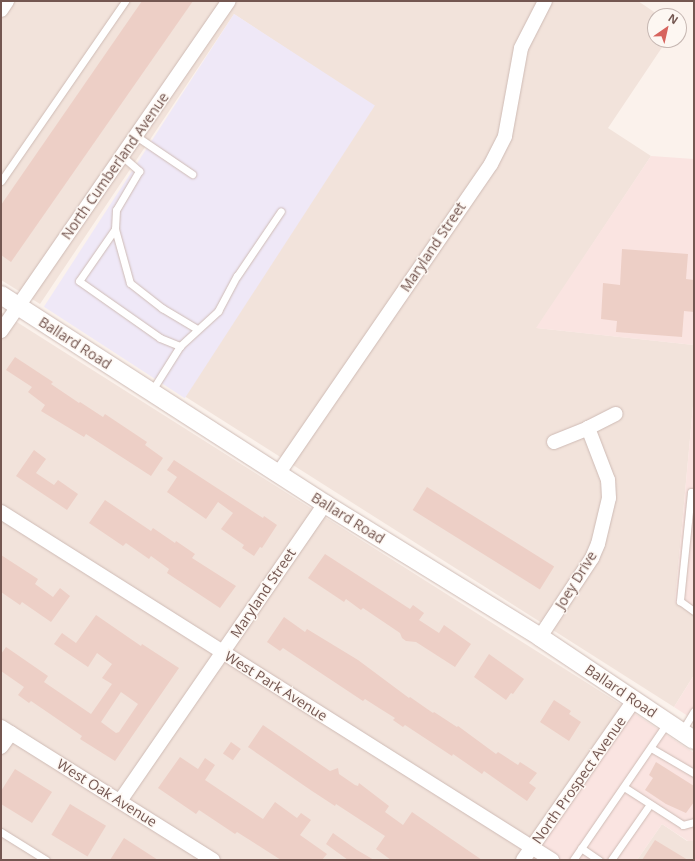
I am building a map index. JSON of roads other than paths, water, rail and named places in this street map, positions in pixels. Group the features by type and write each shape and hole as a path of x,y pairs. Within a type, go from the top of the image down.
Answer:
{"street":[{"path":"1,10 7,1"},
{"name":"North Cumberland Avenue","path":"1,330 229,1"},
{"name":"Maryland Street","path":"278,474 491,164 505,136 521,48 545,1"},
{"name":"Ballard Road","path":"1,295 325,504 540,637 681,731"},
{"path":"554,442 588,428 616,414"},
{"name":"Joey Drive","path":"540,637 592,558 598,544 609,498 608,480 588,428"},
{"name":"Maryland Street","path":"120,801 325,504"},
{"name":"West Park Avenue","path":"1,512 552,860"},
{"name":"North Prospect Avenue","path":"523,860 634,700"},
{"path":"1,747 6,730"},
{"name":"West Oak Avenue","path":"6,730 213,860"}],"lane":[{"path":"1,181 125,1"},
{"path":"136,136 192,174"},
{"path":"122,156 139,170 116,210 115,229 130,283 162,308 197,329"},
{"path":"151,392 180,346 218,311 237,276 281,211"},
{"path":"115,229 79,281 160,338 180,346"},
{"path":"694,493 691,492 680,601 694,611"},
{"path":"574,860 651,748 681,731 694,711"},
{"path":"651,748 694,773"},
{"path":"624,787 683,825 694,822"},
{"path":"611,860 650,804"},
{"path":"1,832 46,860"},
{"path":"582,848 599,860"}]}
